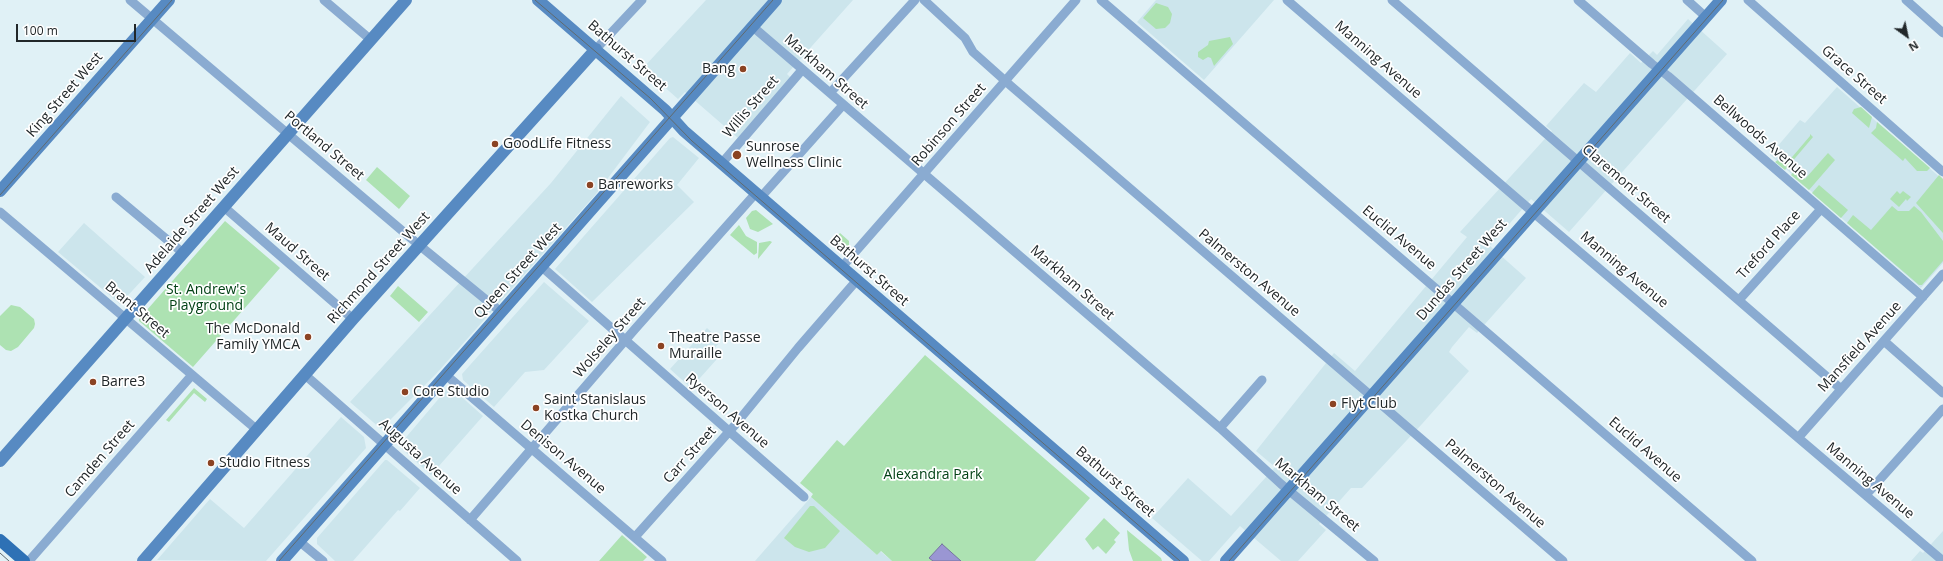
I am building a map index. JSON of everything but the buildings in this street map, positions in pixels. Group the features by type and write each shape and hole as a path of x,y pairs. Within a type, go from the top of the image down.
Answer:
{"main road":[{"name":"King Street West","path":"0,191 169,0"},
{"name":"Adelaide Street West","path":"0,461 406,0"},
{"name":"Bathurst Street","path":"538,0 665,110 684,131 1183,561"},
{"name":"Queen Street West","path":"282,561 776,0"},
{"name":"Dundas Street West","path":"1226,561 1721,0"},
{"name":"Richmond Street West","path":"143,561 205,491 304,374 596,49"},
{"path":"0,540 24,561"}],"street":[{"name":"Portland Street","path":"130,0 419,245 501,312"},
{"path":"324,0 371,40"},
{"name":"Richmond Street West","path":"596,49 642,0"},
{"path":"830,93 915,0"},
{"name":"Palmerston Avenue","path":"924,0 965,38 973,52 1046,117 1563,561"},
{"name":"Robinson Street","path":"842,267 1076,0"},
{"name":"Euclid Avenue","path":"1100,0 1752,561"},
{"name":"Manning Avenue","path":"1287,0 1942,561"},
{"name":"Claremont Street","path":"1392,0 1841,389"},
{"name":"Bellwoods Avenue","path":"1578,0 1923,297"},
{"path":"1687,0 1706,16"},
{"name":"Grace Street","path":"1748,0 1943,172"},
{"path":"1906,0 1943,33"},
{"name":"Markham Street","path":"752,26 1220,428 1289,490 1374,561"},
{"name":"Willis Street","path":"722,163 802,70"},
{"name":"Wolseley Street","path":"470,520 626,342 758,195 843,105"},
{"path":"116,197 183,253"},
{"name":"Maud Street","path":"224,207 353,319"},
{"name":"Treford Place","path":"1739,300 1821,209"},
{"name":"Brant Street","path":"0,212 256,429"},
{"name":"Ryerson Avenue","path":"542,267 804,497"},
{"name":"Mansfield Avenue","path":"1798,438 1943,274"},
{"name":"Carr Street","path":"635,537 729,431 857,280"},
{"path":"1884,341 1943,393"},
{"name":"Augusta Avenue","path":"304,374 517,561"},
{"name":"Camden Street","path":"29,561 192,375"},
{"name":"Denison Avenue","path":"446,375 662,561"},
{"path":"1220,428 1262,380"},
{"path":"1866,495 1943,409"},
{"path":"300,542 323,561"}],"shaded area":[{"path":"706,0 853,0 787,74 791,78 738,138 685,92 678,99 643,68"},
{"path":"1156,0 1274,0 1204,80 1137,22"},
{"path":"1688,19 1727,54 1569,232 1531,199 1490,246 1526,278 1477,333 1469,327 1452,347 1449,352 1469,371 1362,488 1351,488 1319,524 1326,530 1298,561 1281,561 1240,526 1209,561 1202,561 1152,518 1188,478 1231,516 1275,467 1256,451 1334,353 1355,371 1467,237 1460,232 1552,131 1546,126 1584,83 1596,92 1630,53 1641,63 1653,51 1657,55"},
{"path":"1837,87 1943,180 1943,263 1921,288 1770,155 1800,120 1805,123"},
{"path":"621,96 650,122 596,194 436,374 381,429 350,402 551,183"},
{"path":"673,137 699,158 677,185 694,202 592,302 555,269 670,138"},
{"path":"84,223 145,277 120,304 58,252"},
{"path":"544,282 589,321 544,370 525,372 494,407 463,380 462,374"},
{"path":"707,328 721,341 710,353 717,359 691,388 670,369"},
{"path":"447,389 456,392 483,416 431,475 402,449 402,442"},
{"path":"341,417 364,437 366,448 266,561 157,560 210,499 244,528"},
{"path":"385,460 387,460 420,488 400,511 398,510 353,561 335,561 317,544 317,538"},
{"path":"811,497 877,555 880,551 892,561 755,561"},
{"path":"1943,531 1943,561 1911,561 1920,551 1923,553"},
{"path":"942,544 961,561 933,561 929,558"}],"green space":[{"path":"1156,3 1168,7 1172,14 1170,23 1165,28 1156,29 1143,18"},
{"path":"1230,37 1233,44 1214,66 1211,58 1208,57 1203,60 1198,57 1198,52 1208,45 1209,41"},
{"path":"1861,107 1872,117 1869,128 1852,113 1854,109"},
{"path":"1877,122 1930,168 1927,171 1917,171 1905,158 1903,161 1871,133 1876,128"},
{"path":"1810,134 1813,137 1785,170 1775,162 1781,158 1787,163 1810,136"},
{"path":"1828,153 1835,160 1809,190 1791,175 1795,170 1805,179"},
{"path":"377,167 410,196 399,209 366,180"},
{"path":"1939,175 1943,179 1943,233 1916,203"},
{"path":"1819,185 1848,210 1841,218 1812,193"},
{"path":"1897,191 1900,194 1903,191 1911,197 1907,201 1906,199 1899,207 1890,199"},
{"path":"1892,206 1898,211 1909,211 1914,206 1921,212 1943,241 1943,261 1922,285 1919,285 1847,223 1853,215 1871,230"},
{"path":"756,210 773,224 758,232 750,229 746,218 752,211"},
{"name":"St. Andrew's Playground","path":"225,221 280,268 193,367 139,321 139,319"},
{"path":"739,225 746,236 757,242 757,253 754,255 730,235"},
{"path":"840,233 849,241 849,247 843,251 831,242"},
{"path":"772,242 758,259 759,243"},
{"path":"398,286 428,312 419,322 390,296"},
{"path":"11,305 20,307 34,319 35,324 34,328 18,347 11,351 6,350 0,345 0,316"},
{"name":"Alexandra Park","path":"925,355 1090,498 1035,561 892,561 881,551 877,555 811,497 813,494 800,483 837,440 844,446"},
{"path":"194,388 207,399 205,402 194,393 169,422 166,420"},
{"path":"810,506 814,506 840,531 825,548 809,552 795,547 784,538"},
{"path":"1104,518 1120,533 1114,540 1116,542 1106,554 1098,546 1093,550 1085,539"},
{"path":"1127,530 1161,558 1162,561 1133,561 1129,550"},
{"path":"622,535 647,557 643,561 599,561"}],"tram line":[{"path":"0,195 172,0"},
{"path":"535,0 650,98 692,141 1180,561"},
{"path":"279,561 773,0"},
{"path":"1229,561 1723,0"},
{"path":"0,553 9,561"}],"place":[{"name":"Bang","path":"743,69"},
{"name":"GoodLife Fitness","path":"495,144"},
{"name":"Sunrose Wellness Clinic","path":"737,155"},
{"name":"Barreworks","path":"590,185"},
{"name":"The McDonald Family YMCA","path":"308,337"},
{"name":"Theatre Passe Muraille","path":"661,346"},
{"name":"Barre3","path":"93,382"},
{"name":"Core Studio","path":"405,392"},
{"name":"Flyt Club","path":"1333,404"},
{"name":"Saint Stanislaus Kostka Church","path":"536,408"},
{"name":"Studio Fitness","path":"211,463"}]}
